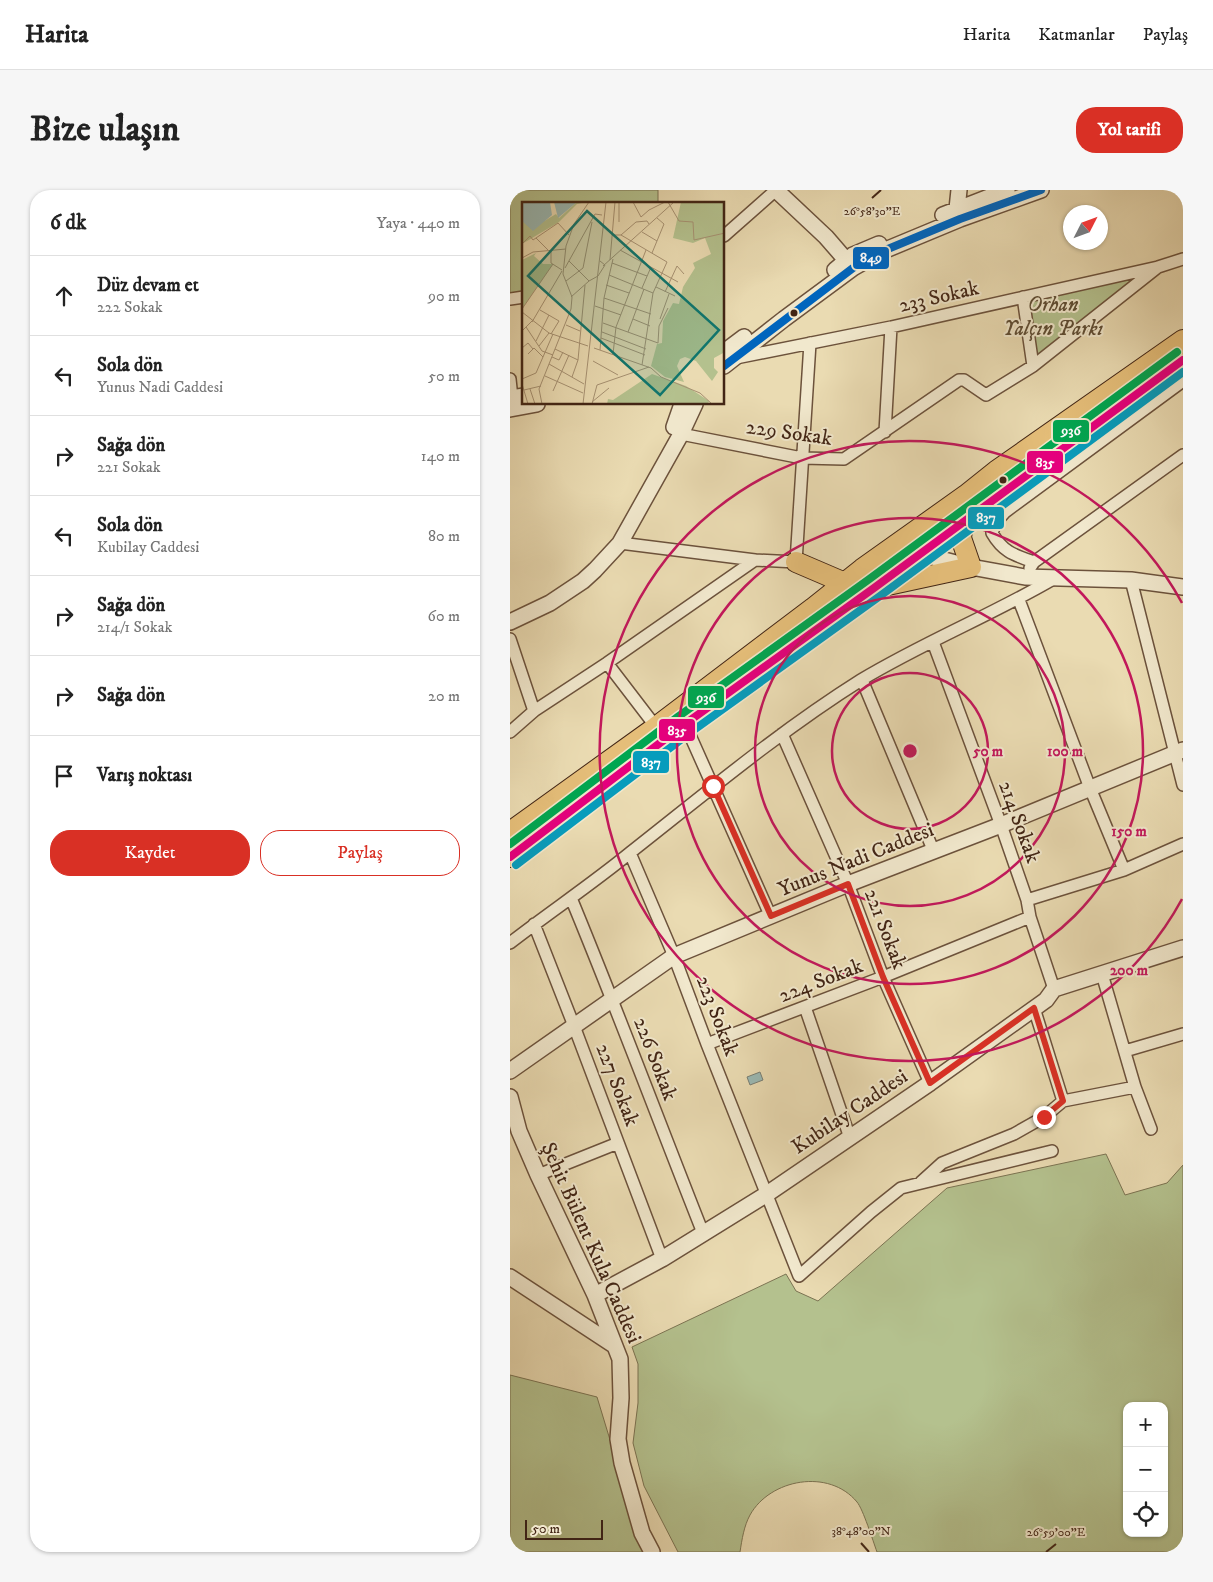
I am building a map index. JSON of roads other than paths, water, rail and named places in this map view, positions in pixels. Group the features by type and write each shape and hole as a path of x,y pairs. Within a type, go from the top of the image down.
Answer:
{"highway":[{"path":"510,832 656,727 862,569 966,495 996,471 1183,340"},
{"path":"510,857 685,724 921,554 1183,360"},
{"path":"796,562 845,583 874,588 971,567 961,538 963,522"},
{"path":"896,545 921,554"},
{"path":"796,562 862,569"},
{"path":"796,562 807,573 815,587 816,597 813,608"}],"street":[{"path":"725,235 776,190 853,262"},
{"path":"787,190 853,262"},
{"path":"956,209 959,190"},
{"path":"726,359 853,262 956,209 1007,190"},
{"path":"853,262 960,219 1041,190"},
{"name":"233 Sokak","path":"726,359 891,327 1158,267 1183,259"},
{"path":"1033,366 1158,267"},
{"path":"1023,296 1033,366"},
{"path":"885,432 891,327"},
{"path":"510,614 546,598 576,576 616,541 755,560 796,562 810,343"},
{"name":"229 Sokak","path":"677,432 802,458 844,460 959,380 964,380 986,395 1033,366"},
{"path":"510,380 514,400"},
{"path":"1034,562 1012,554 999,545 992,533 996,522 1005,512 1183,381"},
{"path":"672,405 677,432"},
{"path":"677,432 682,405"},
{"path":"510,622 550,603 596,570 616,541 677,432 694,405"},
{"path":"1024,577 1034,562 1181,460"},
{"path":"921,554 971,567 1024,577 1131,580 1183,587"},
{"path":"510,732 534,711 607,663 755,560"},
{"path":"510,943 630,853 713,786 782,734 862,680 932,642 1019,600 1056,578"},
{"path":"1131,580 1179,751 1183,786"},
{"path":"1019,600 1090,788 1124,870"},
{"path":"510,638 534,711"},
{"name":"214 Sokak","path":"932,642 1001,825 1027,900 1030,917 1054,989"},
{"path":"607,663 656,727"},
{"path":"862,680 934,852"},
{"path":"685,724 771,916"},
{"name":"221 Sokak","path":"782,734 848,884 883,977 930,1083"},
{"name":"Yunus Nadi Caddesi","path":"510,1071 674,956 848,884 1001,825 1179,751"},
{"path":"1027,900 1124,870 1183,844"},
{"name":"223 Sokak","path":"630,853 674,956 707,1044 800,1276 871,1212 901,1188 920,1184"},
{"name":"226 Sokak","path":"571,898 613,1000 703,1233"},
{"name":"224 Sokak","path":"707,1044 883,977 1030,917"},
{"name":"227 Sokak","path":"534,924 662,1259"},
{"name":"Kubilay Caddesi","path":"595,1295 662,1259 767,1194 930,1083 1046,1000 1054,989 1183,948"},
{"path":"1102,974 1135,1087 1151,1129"},
{"path":"805,1007 850,1138"},
{"path":"1034,1008 1063,1101"},
{"path":"1125,1051 1183,1034"},
{"path":"920,1184 942,1163 1014,1134 1044,1117 1063,1101 1135,1087"},
{"name":"Şehit Bülent Kula Caddesi","path":"510,1098 514,1133 538,1175 595,1295 620,1359 621,1398 618,1439 620,1455 642,1533 652,1552"},
{"path":"538,1175 618,1143"},
{"path":"920,1184 1052,1151"},
{"path":"510,1277 615,1346"}],"water":[{"path":"760,1072 763,1080 750,1085 747,1077"}],"park label":[{"name":"Orhan Yalçın Parkı","path":"1053,317"}]}
